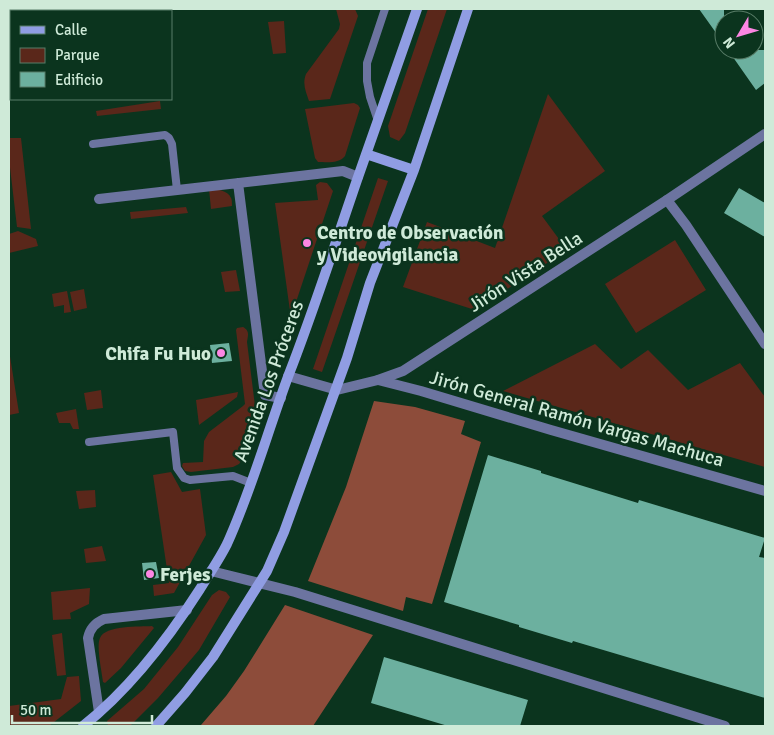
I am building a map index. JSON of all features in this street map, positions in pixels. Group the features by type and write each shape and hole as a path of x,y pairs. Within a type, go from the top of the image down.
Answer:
{"main road":[{"name":"Avenida Los Próceres","path":"87,725 146,663 187,610 227,543 251,484 418,9"},
{"path":"156,726 213,657 267,571 284,532 347,358 370,283 414,170 468,9"},
{"path":"366,154 414,170"}],"street":[{"name":"Jirón Vista Bella","path":"288,376 335,390 378,380 403,371 667,200 765,134"},
{"path":"99,199 343,171 358,177"},
{"path":"238,183 265,395 280,398"},
{"path":"667,200 686,225 765,344"},
{"name":"Jirón General Ramón Vargas Machuca","path":"378,380 765,491"},
{"path":"211,571 304,595 725,726"},
{"path":"99,712 88,638 92,626 104,619 187,610"}],"lane":[{"path":"378,121 370,97 367,81 367,63 385,9"},
{"path":"93,144 165,135 172,144 177,190"},
{"path":"89,442 173,432 177,468 184,478 190,480 233,476 251,484"}],"green space":[{"path":"336,9 355,9 358,16 330,99 309,101 304,81 306,74 339,29 340,24"},
{"path":"428,9 447,9 405,133 399,141 390,137 388,126"},
{"path":"284,21 286,53 273,54 268,22"},
{"path":"548,94 605,171 542,216 567,250 475,310 403,287 427,222 495,248"},
{"path":"160,101 161,109 97,116 96,111"},
{"path":"354,103 360,108 345,156 336,161 318,162 315,158 305,109"},
{"path":"9,138 21,138 31,229 17,227 9,159"},
{"path":"378,178 388,181 322,372 313,369"},
{"path":"320,182 327,183 333,191 293,311 290,311 275,203 318,200 316,185"},
{"path":"209,189 227,193 231,199 232,206 211,209"},
{"path":"186,207 188,213 131,219 130,212"},
{"path":"18,231 36,239 38,246 9,253 9,234"},
{"path":"675,240 706,290 636,333 605,284"},
{"path":"236,270 240,291 225,292 221,272"},
{"path":"84,289 87,308 74,311 70,292"},
{"path":"67,291 71,312 64,313 64,305 54,307 52,294"},
{"path":"243,327 248,333 247,342 257,422 244,457 239,464 233,467 185,471 182,466 183,463 203,462 204,441 209,432 245,404 236,330"},
{"path":"595,344 621,369 648,350 688,390 740,363 765,397 765,467 503,391"},
{"path":"9,350 19,413 9,415"},
{"path":"101,390 103,408 87,410 84,393"},
{"path":"238,392 237,397 199,425 196,400"},
{"path":"76,409 79,429 73,429 70,423 59,423 56,413"},
{"path":"171,472 182,492 200,489 206,535 174,593 154,596 153,585 169,583 153,475"},
{"path":"95,490 96,507 79,509 76,491"},
{"path":"102,546 106,561 86,563 84,549"},
{"path":"90,588 89,604 70,613 71,619 53,620 51,592"},
{"path":"219,590 226,592 230,597 199,650 158,698 130,726 108,726 107,721 144,689 178,647 212,595"},
{"path":"152,626 154,628 121,668 105,683 103,682 99,642 103,634 115,629"},
{"path":"62,633 66,675 57,676 52,635"},
{"path":"79,676 81,701 49,726 9,726 9,706 61,699 67,677"}],"shaded area":[{"path":"374,401 415,407 465,421 461,434 481,442 432,604 406,597 403,611 308,581 346,487"},
{"path":"285,605 373,635 313,726 201,725 244,671"}],"building":[{"path":"699,9 724,9 714,10 714,30"},
{"path":"765,50 765,83 756,90 735,60 764,60"},
{"path":"739,188 765,203 765,237 724,213"},
{"name":"Chifa Fu Huo","path":"229,343 232,361 212,363 210,345"},
{"path":"488,455 638,503 639,500 765,538 759,557 765,558 765,698 573,641 572,643 444,602"},
{"name":"Ferjes","path":"156,562 159,578 144,580 142,563"},
{"path":"384,657 528,700 520,726 448,726 371,703"}],"place":[{"name":"Centro de Observación y Videovigilancia","path":"307,243"},
{"name":"Chifa Fu Huo","path":"221,353"},
{"name":"Ferjes","path":"150,574"}]}
